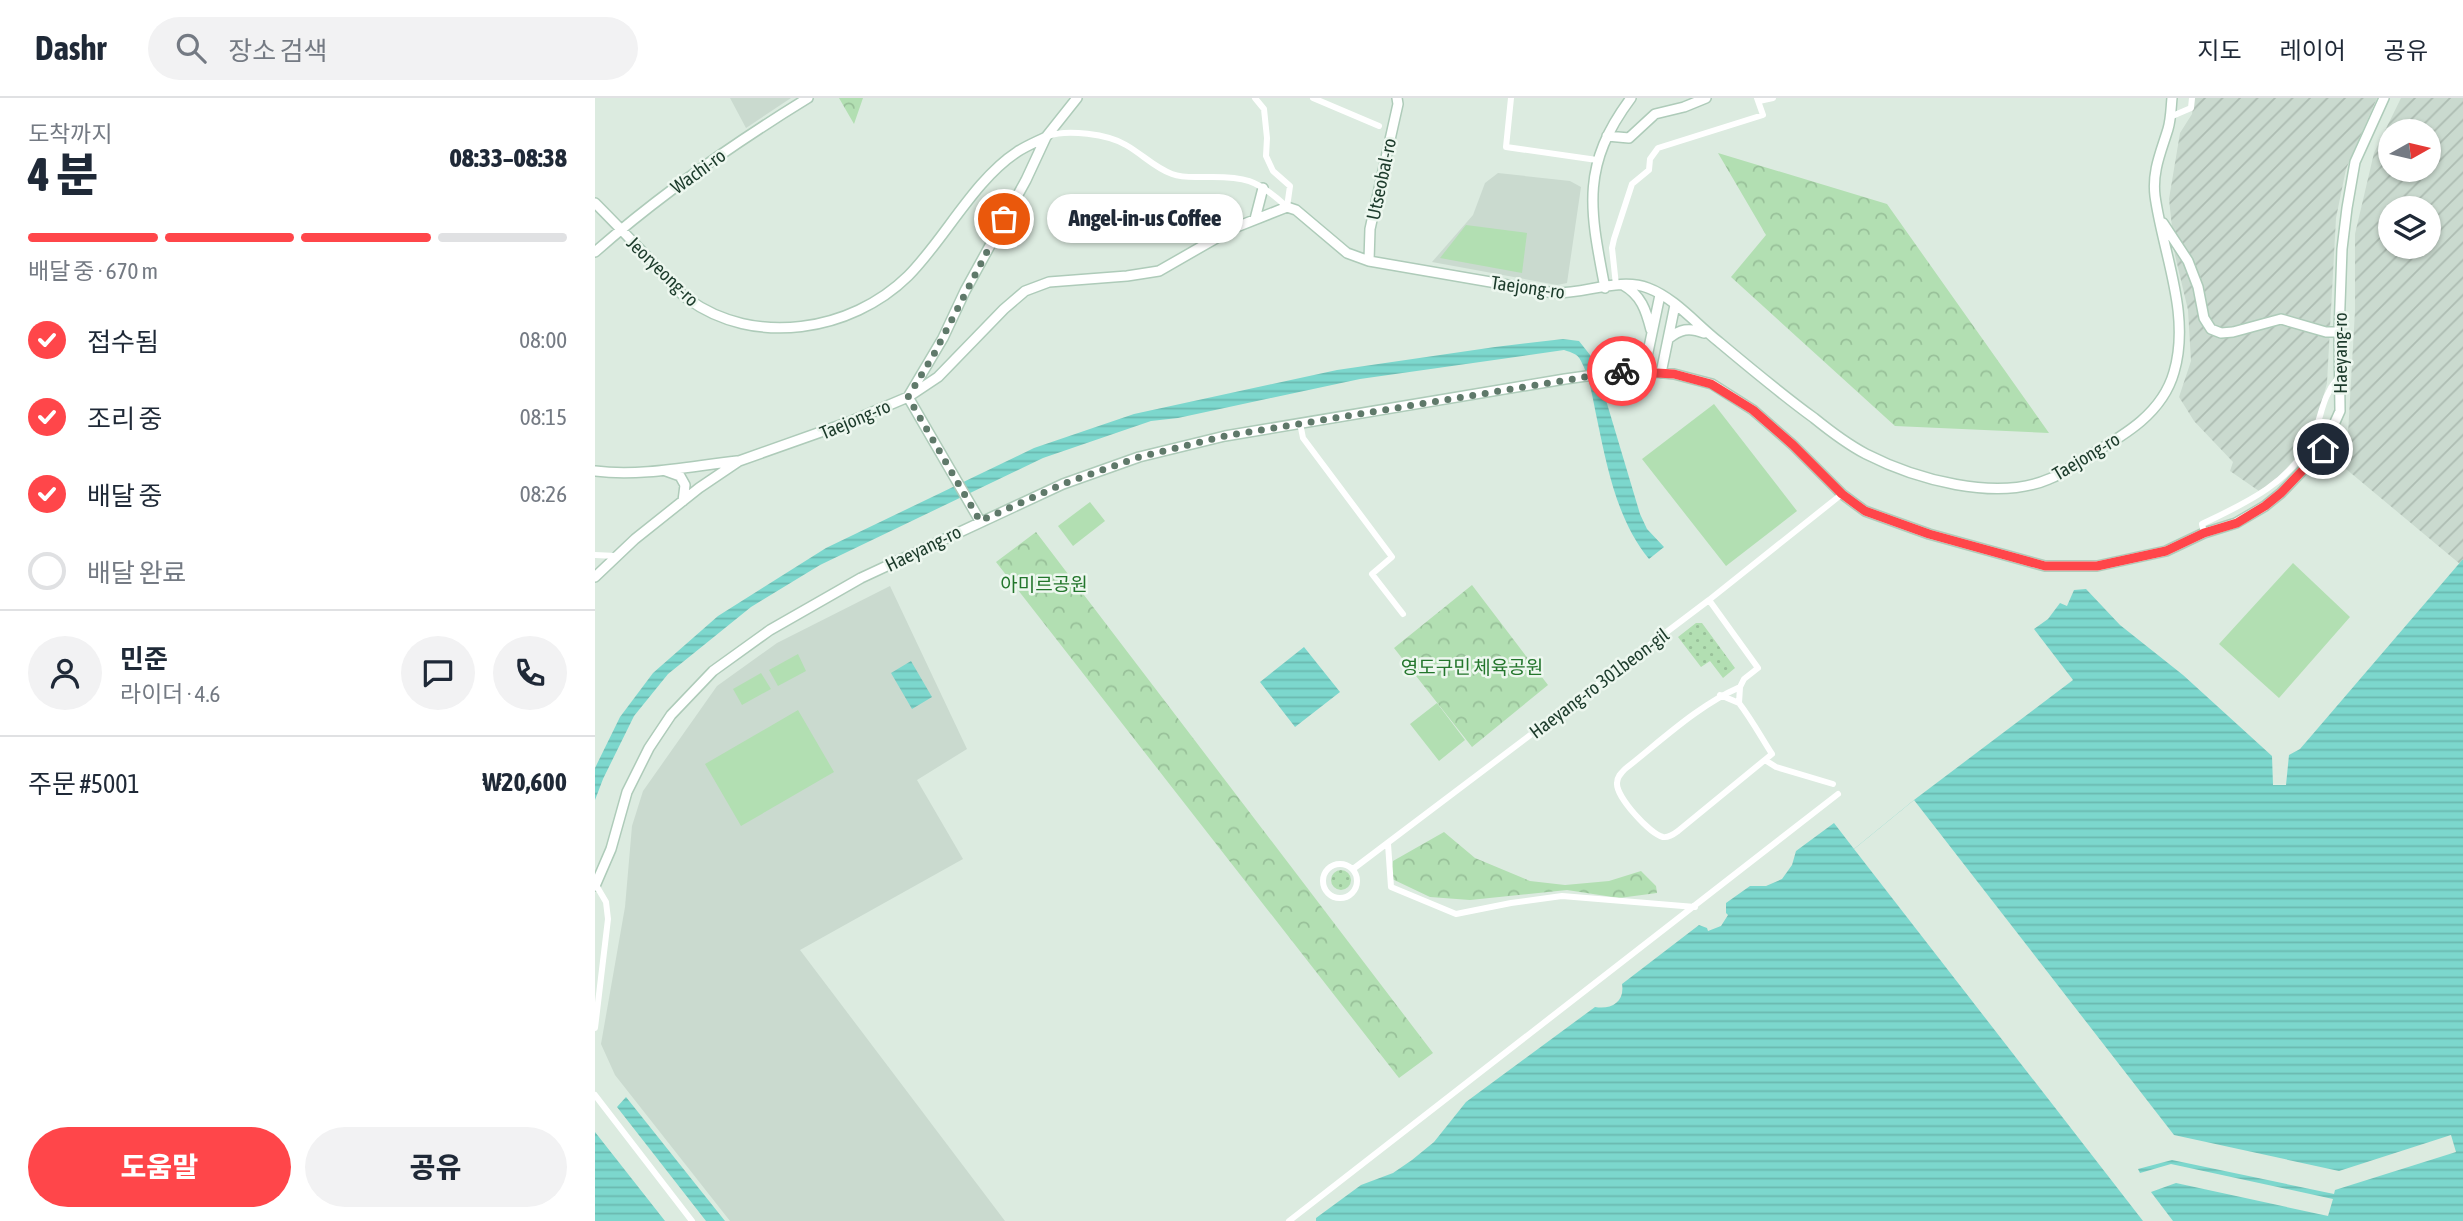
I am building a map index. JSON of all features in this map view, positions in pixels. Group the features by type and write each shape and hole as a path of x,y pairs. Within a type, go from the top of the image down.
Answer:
{"main road":[{"name":"Wachi-ro","path":"595,252 621,229 741,140 808,98"},
{"path":"980,521 908,397 943,338 965,291 1026,180 1045,137 1077,98"},
{"name":"Utseobal-ro","path":"1369,261 1370,229 1398,104 1397,98"},
{"path":"1605,288 1593,224 1592,191 1597,160 1607,136 1632,98"},
{"path":"1607,136 1629,138 1655,114 1706,98"},
{"path":"2166,98 2170,113"},
{"name":"Taejong-ro","path":"595,577 616,556 699,488 739,461 816,435 908,397 938,377 1025,291 1049,282 1159,271 1234,228 1287,207 1296,210 1347,253 1369,261 1555,293 1576,293 1632,283 1650,288 1675,305 1823,425 1866,454 1937,480 1966,487 1997,490 2049,480 2137,425 2167,392 2179,354 2180,335 2171,264 2155,195 2155,172 2172,98"},
{"name":"Haeyang-ro","path":"595,885 611,849 627,792 649,748 671,715 713,671 770,630 861,578 1063,484 1139,457 1225,436 1565,379 1622,371 1644,371 1711,384 1753,410 1842,494 1865,511 1889,521 2045,566 2097,566 2166,551 2204,533 2237,523 2265,506 2323,449 2340,411 2338,379 2342,249 2355,162 2384,98"},
{"name":"Jeoryeong-ro","path":"595,203 685,297 704,310 762,327 826,323 869,305 908,275 987,180 1016,152 1045,137"},
{"path":"1255,219 1263,188"},
{"path":"2160,218 2188,261 2198,286 2204,318 2211,329 2221,333 2232,332 2281,319 2326,332 2339,332"},
{"path":"2171,264 2188,261"},
{"path":"1619,284 1634,291 1641,300 1652,333"},
{"path":"1644,371 1660,295"},
{"path":"1661,373 1675,305"},
{"path":"1668,339 1687,328 1710,335"},
{"path":"595,471 618,473 739,461"},
{"path":"685,467 695,472 700,480 699,488"},
{"path":"661,469 680,476 685,485 683,501"}],"street":[{"path":"1255,98 1264,109 1266,156 1273,171 1290,186 1287,207"},
{"path":"1313,98 1380,126"},
{"path":"1511,98 1506,147 1597,160"},
{"path":"1619,284 1612,248 1614,239 1632,184 1649,170 1653,152 1658,148 1763,115 1758,100 1773,98"},
{"path":"2170,113 2191,108 2192,98"},
{"path":"1045,137 1067,132 1115,139 1172,174 1186,177 1241,177 1263,188 1287,207"},
{"path":"2204,533 2202,524 2253,499 2272,486 2297,461 2313,437 2325,396 2338,379"},
{"path":"1300,423 1303,438 1392,557 1372,574 1403,614"},
{"name":"Haeyang-ro 301beon-gil","path":"1353,869 1709,600 1842,494"},
{"path":"595,555 616,556"},
{"path":"1709,600 1758,668 1744,679 1740,687 1739,704"},
{"path":"1720,695 1739,704 1759,730 1772,754 1670,837 1663,837 1646,827 1620,793 1617,786 1620,774 1720,695 1740,687"},
{"path":"1765,760 1776,767 1833,784"},
{"path":"1289,1221 1838,794"},
{"path":"1388,844 1391,887 1456,914 1511,902 1562,896 1695,907"},
{"path":"1337,863 1349,865 1353,869 1357,885 1351,894 1335,897 1326,891 1322,880 1327,869 1337,863"},
{"path":"595,885 606,902 608,919 595,1028"},
{"path":"595,1095 692,1221"}],"shaded area":[{"path":"730,98 791,98 746,128"},
{"path":"2195,98 2377,98 2346,169 2336,218 2327,383 2318,416 2306,446 2276,480 2259,491 2230,471 2233,462 2194,421 2179,397 2191,361 2188,310 2175,255 2169,199 2180,133 2192,114"},
{"path":"2401,98 2463,98 2463,559 2460,564 2346,469 2355,311 2355,234 2378,145 2378,182 2441,182 2441,119 2391,119"},
{"path":"1498,173 1570,181 1581,187 1567,283 1557,285 1432,262 1473,215 1485,183"},
{"path":"890,586 967,749 917,780 963,859 800,950 1005,1221 730,1221 615,1075 601,1044 625,907 632,826 643,791 717,686 777,643"}],"green space":[{"path":"839,98 863,98 854,124"},
{"path":"1718,153 1887,204 2049,433 1895,426 1731,277 1766,235"},
{"path":"1466,225 1527,233 1522,273 1440,258"},
{"path":"1714,404 1797,511 1726,566 1642,459"},
{"path":"1090,502 1105,521 1073,546 1058,526"},
{"name":"아미르공원","path":"1036,532 1433,1053 1399,1078 996,562"},
{"path":"2293,563 2350,617 2279,698 2219,644"},
{"name":"영도구민 체육공원","path":"1472,585 1548,685 1472,747 1394,648"},
{"path":"1696,623 1702,623 1735,668 1723,678 1710,661 1701,667 1678,637"},
{"path":"798,654 806,671 778,686 769,670"},
{"path":"761,673 771,689 742,705 733,689"},
{"path":"1437,703 1465,740 1439,761 1410,724"},
{"path":"798,710 834,772 741,826 705,764"},
{"path":"1444,832 1475,858 1530,881 1565,885 1609,881 1641,871 1656,886 1657,893 1619,898 1567,890 1470,900 1430,897 1390,878 1393,861"},
{"path":"1341,870 1348,873 1351,880 1348,887 1341,890 1334,887 1331,880 1334,873"}],"water":[{"path":"1563,339 1579,341 1594,360 1640,514 1647,529 1664,547 1649,559 1638,544 1621,510 1584,368 1578,356 1564,350 1360,379 1178,418 1151,421 1043,458 820,565 751,607 668,674 634,716 595,800 595,768 620,717 653,673 718,616 826,548 1034,448 1134,414 1337,370"},
{"path":"2463,559 2463,1221 1316,1221 1316,1218 1361,1185 1393,1173 1412,1160 1434,1142 1466,1102 1595,1007 1616,1003 1621,996 1622,984 1699,925 1708,931 1721,926 1728,915 1726,903 1750,886 1766,886 1782,879 1792,865 1796,851 1834,823 1854,849 1914,800 2073,680 2034,629 2048,619 2060,603 2067,606 2074,590 2086,589 2120,625 2183,675 2272,756 2273,785 2286,785 2289,755 2300,749"},
{"path":"1304,647 1340,692 1295,727 1260,682"},
{"path":"911,661 932,697 912,709 891,673"},
{"path":"626,1097 725,1221 706,1221 617,1107"},
{"path":"595,1132 665,1221 595,1221"}],"pier":[{"path":"1914,800 2174,1135 2339,1171 2451,1135 2456,1152 2335,1190 2334,1194 2172,1160 2138,1169 2140,1173 2171,1164 2333,1199 2328,1216 2176,1183 2151,1192 2173,1221 2143,1221 1854,849"}],"way so far":[{"path":"1004,219 943,338 908,397 980,521 1063,484 1139,457 1225,436 1622,371"}],"place":[{"name":"Angel-in-us Coffee","path":"1004,219"}],"route":[{"path":"1622,371 1674,374 1711,384 1753,410 1842,494 1865,511 1929,534 2045,566 2097,566 2166,551 2204,533 2237,523 2281,493 2323,449"}]}
